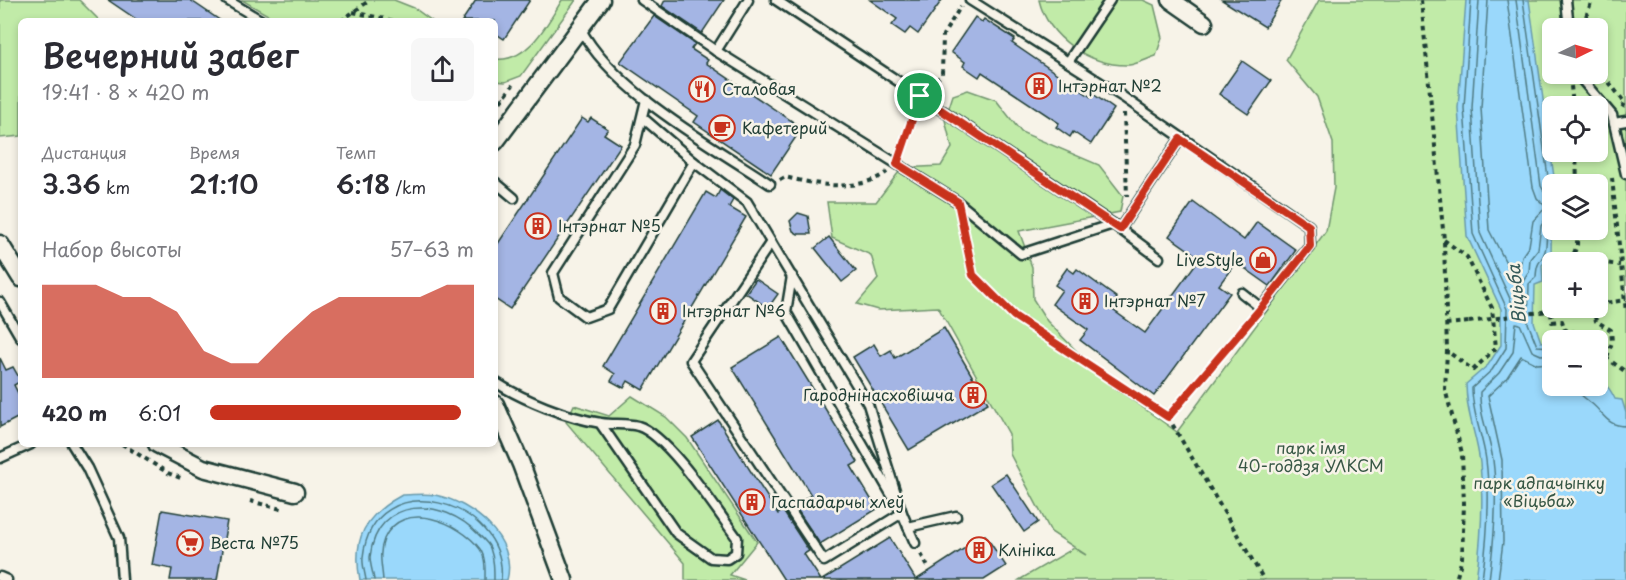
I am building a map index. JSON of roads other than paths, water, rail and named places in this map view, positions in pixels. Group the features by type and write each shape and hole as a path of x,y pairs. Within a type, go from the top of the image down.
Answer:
{"street":[{"path":"498,137 601,0"},
{"path":"1171,0 1204,23"},
{"path":"0,244 18,273"},
{"path":"498,411 522,464 564,580"},
{"path":"163,447 203,468 295,492"}],"lane":[{"path":"227,0 257,18"},
{"path":"642,0 716,51 958,202 1021,254 1116,226 1128,217 1180,139"},
{"path":"716,51 748,0"},
{"path":"776,0 1116,226 1159,258"},
{"path":"970,0 1124,98 1180,139 1309,226 1310,246 1261,308 1242,293"},
{"path":"1068,63 1110,0"},
{"path":"1566,0 1568,18"},
{"path":"580,28 590,46 646,100 770,184"},
{"path":"1586,84 1612,115 1626,174"},
{"path":"646,100 635,145 553,273 559,297 586,317 608,309 694,162"},
{"path":"642,118 694,162 747,202 868,404 902,513 915,543"},
{"path":"1614,123 1626,121"},
{"path":"498,185 514,198"},
{"path":"771,242 691,361 824,561 902,513"},
{"path":"792,276 786,312 902,513"},
{"path":"0,303 18,333"},
{"path":"498,384 515,395 600,423 638,426 660,439 737,538 736,553 727,559 711,558 676,533 600,423"},
{"path":"0,458 24,447"},
{"path":"74,447 87,468 119,538 122,580"},
{"path":"908,527 956,516"},
{"path":"0,578 7,580"}],"water":[{"name":"Віцьба","path":"1466,0 1529,0 1543,96 1542,162 1552,162 1554,174 1542,174 1542,240 1551,240 1551,252 1542,252 1542,282 1535,285 1534,322 1542,342 1542,396 1608,396 1608,388 1615,399 1622,400 1626,413 1626,580 1476,580 1482,492 1479,453 1468,405 1466,384 1488,365 1501,345 1501,309 1467,236 1458,108"},
{"path":"402,495 435,495 463,505 477,514 499,537 506,550 509,565 507,580 360,580 358,552 364,529 379,511"}],"place":[{"name":"Інтэрнат №2","path":"1039,86"},
{"name":"Сталовая","path":"702,89"},
{"name":"Кафетерий","path":"722,128"},
{"name":"Інтэрнат №5","path":"538,226"},
{"name":"LiveStyle","path":"1263,260"},
{"name":"Інтэрнат №7","path":"1085,301"},
{"name":"Інтэрнат №6","path":"663,311"},
{"name":"Гароднінасховішча","path":"973,395"},
{"name":"Гаспадарчы хлеў","path":"752,502"},
{"name":"Веста №75","path":"190,543"},
{"name":"Клініка","path":"979,550"}],"park label":[{"name":"парк імя 40-годдзя УЛКСМ","path":"1311,457"},
{"name":"парк адпачынку «Віцьба»","path":"1539,492"}]}
